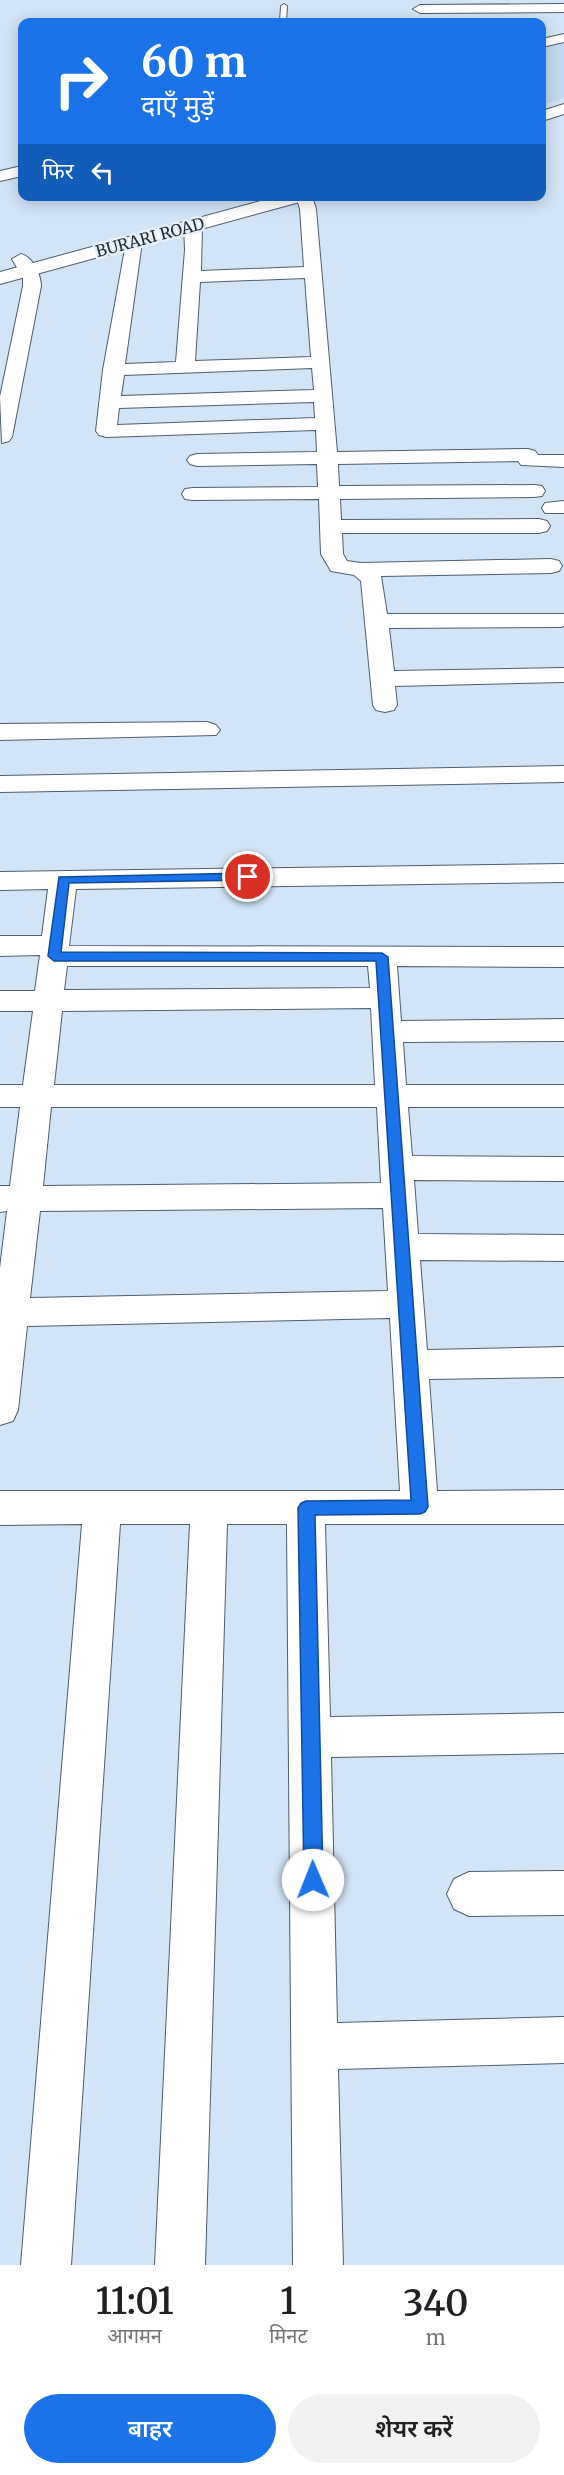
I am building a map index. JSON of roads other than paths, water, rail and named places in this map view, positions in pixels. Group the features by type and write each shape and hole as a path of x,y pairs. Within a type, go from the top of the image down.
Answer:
{"main road":[{"path":"546,115 564,110"},
{"path":"546,125 564,120"},
{"name":"BURARI ROAD","path":"0,278 25,264 244,201"},
{"name":"BURARI ROAD","path":"0,264 25,264 133,242 285,201"}],"street":[{"path":"421,11 564,8"},
{"path":"546,32 564,29"},
{"path":"546,42 564,38"},
{"path":"0,176 18,172"},
{"path":"304,201 314,272 334,561 339,566 361,570 551,566"},
{"path":"185,367 192,277 193,226"},
{"path":"133,242 106,431 115,433 326,424"},
{"path":"2,437 32,286 32,278 25,264"},
{"path":"192,277 314,272"},
{"path":"113,370 321,362"},
{"path":"109,402 324,396"},
{"path":"197,460 528,456 528,461 564,461"},
{"path":"193,494 534,491"},
{"path":"331,527 538,526"},
{"path":"361,570 372,579 385,705"},
{"path":"377,621 561,620"},
{"path":"382,679 564,675"},
{"path":"0,732 207,730"},
{"path":"0,784 564,774"},
{"path":"0,881 564,873"},
{"path":"0,1410 13,1199 38,1096 63,879"},
{"path":"0,946 55,951 382,957 564,957"},
{"path":"382,957 420,1507"},
{"path":"0,1001 384,998"},
{"path":"386,1032 564,1030"},
{"path":"0,1096 564,1096"},
{"path":"13,1199 397,1181 564,1169"},
{"path":"401,1247 564,1248"},
{"path":"6,1312 406,1304"},
{"path":"410,1365 564,1362"},
{"path":"0,1508 564,1507"},
{"path":"180,2265 209,1508"},
{"path":"306,1508 318,2265"},
{"path":"46,2265 102,1509"},
{"path":"311,1737 564,1733"},
{"path":"469,1894 564,1893"},
{"path":"316,2047 564,2040"}],"lane":[{"path":"283,18 284,6"}]}
